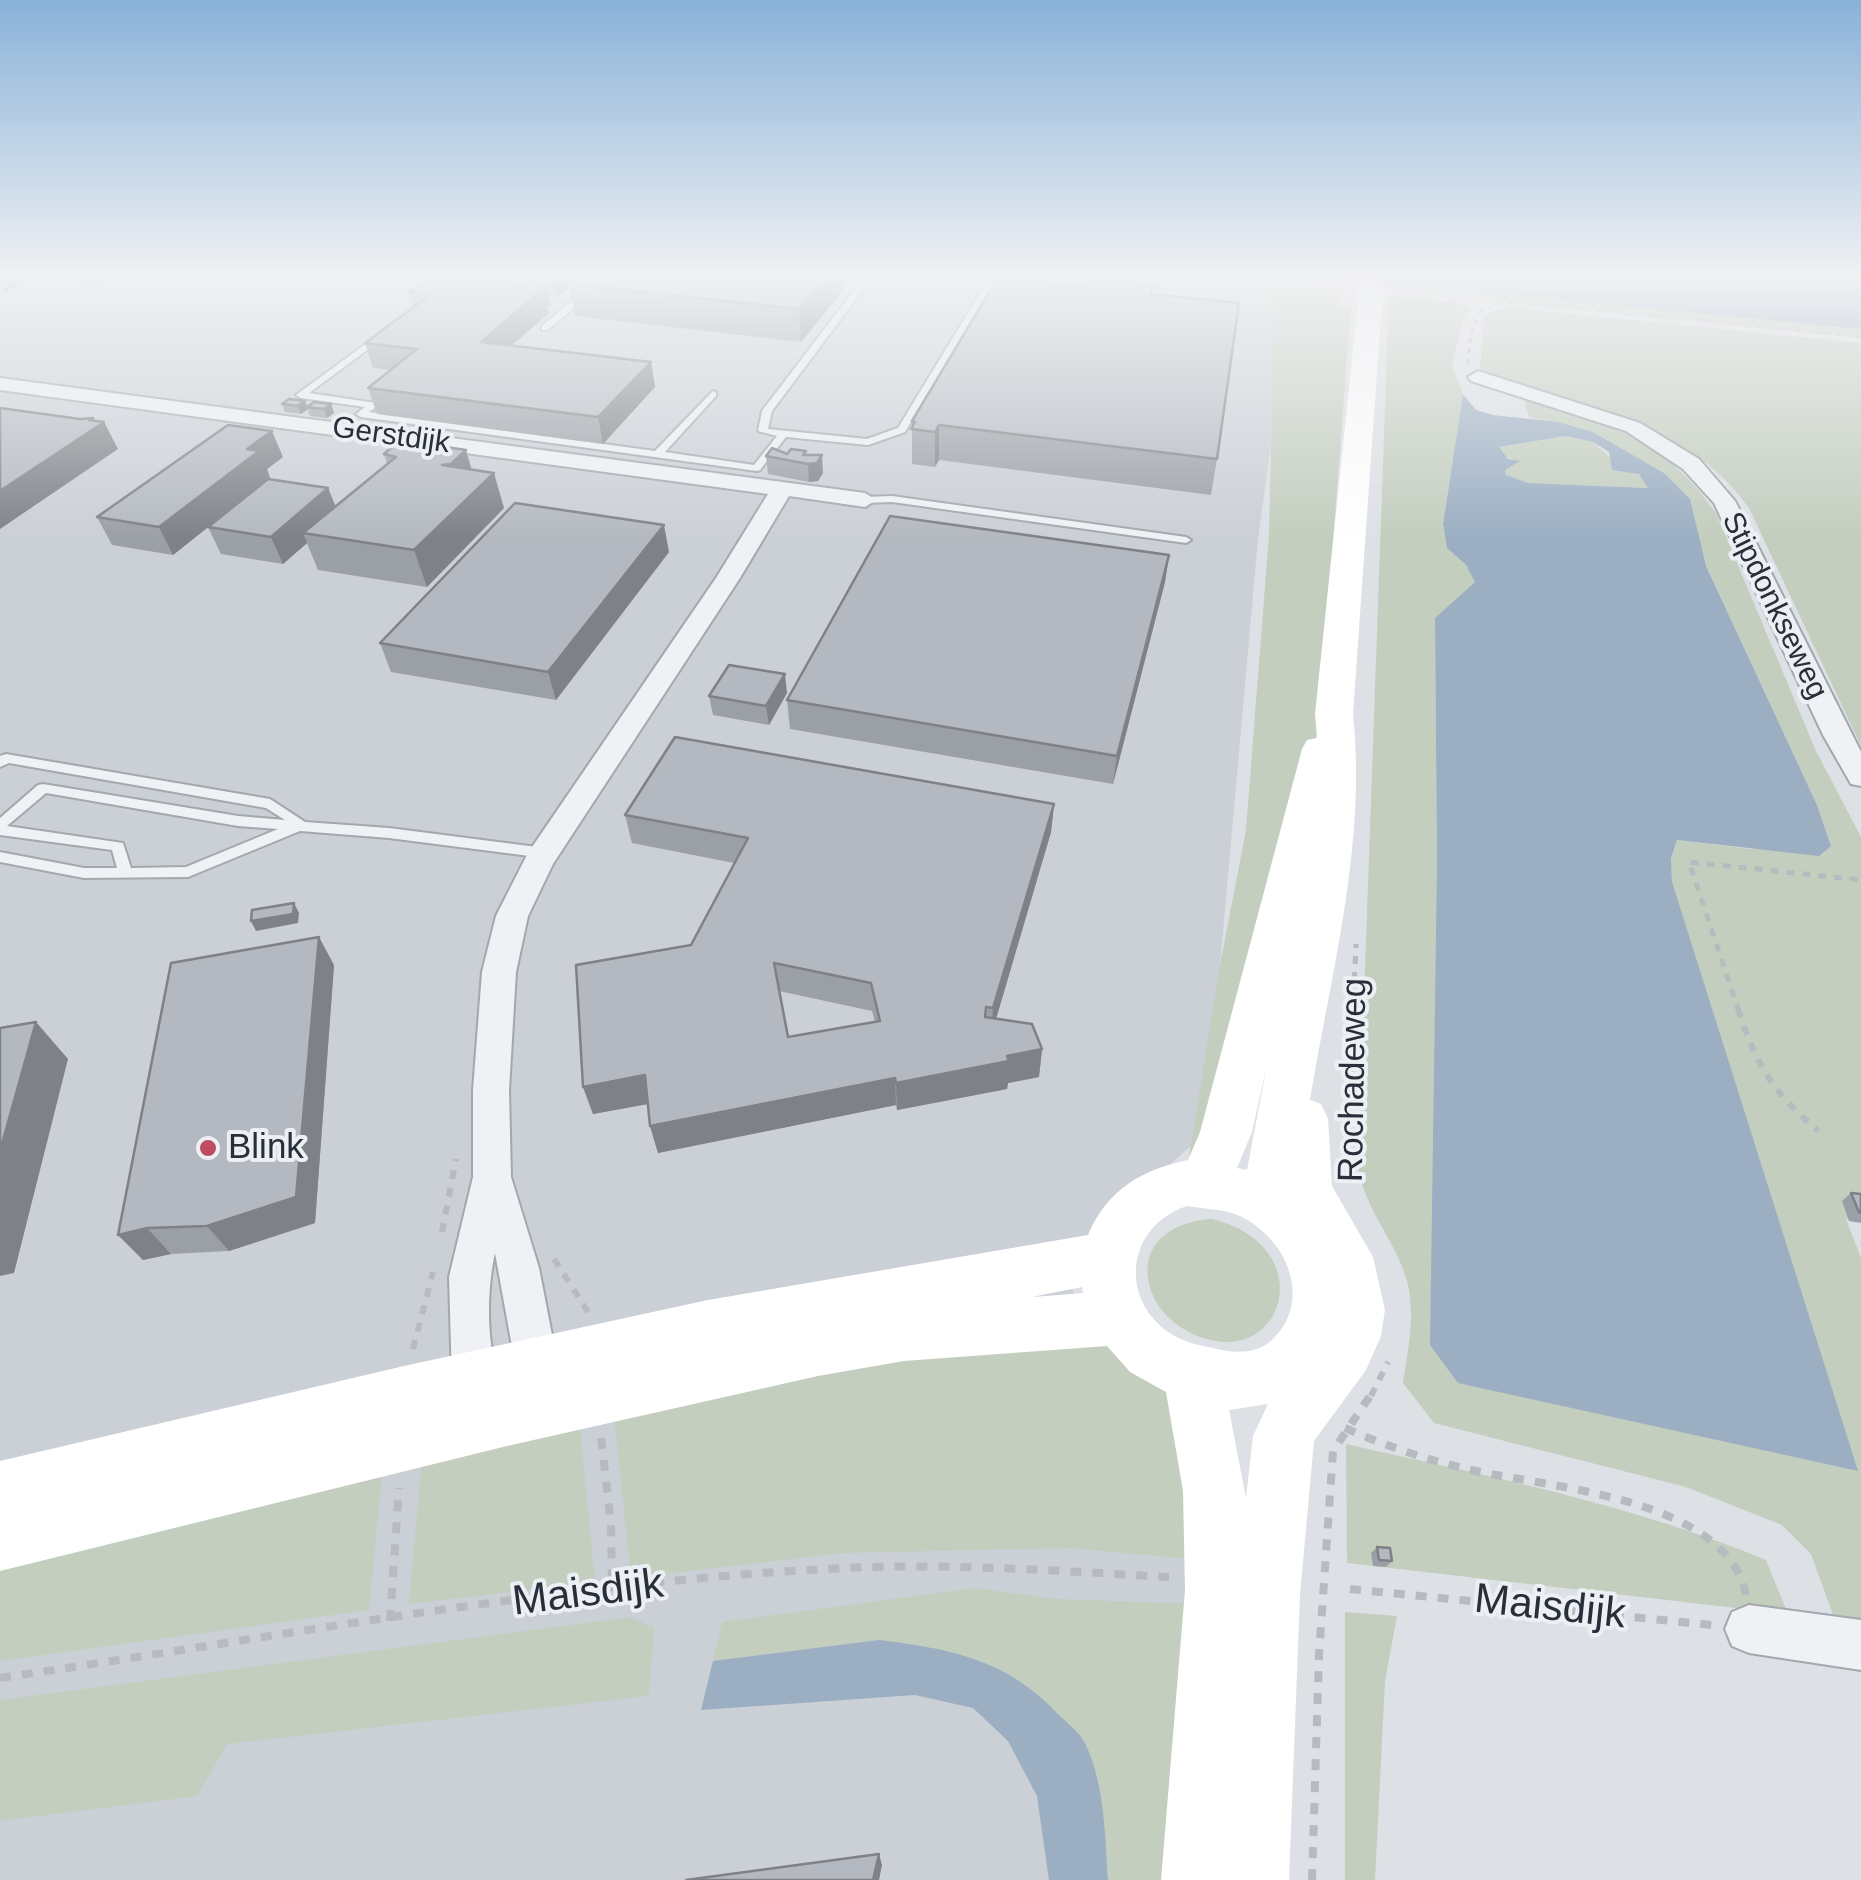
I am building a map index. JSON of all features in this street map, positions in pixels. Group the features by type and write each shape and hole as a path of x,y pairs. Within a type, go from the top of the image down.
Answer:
{"main road":[{"name":"Rochadeweg","path":"1267,1202 1336,819 1339,768 1334,714 1368,364"},
{"name":"Rochadeweg","path":"1205,1183 1226,1132 1314,766 1334,714"},
{"path":"1251,1880 1267,1595 1284,1436 1293,1413 1338,1364 1356,1323 1356,1301 1345,1256 1309,1198 1303,1179 1302,1024"},
{"path":"1205,1183 1238,1189 1267,1202 1292,1222 1319,1265 1325,1300 1316,1336 1291,1365 1223,1378 1164,1362 1140,1342 1122,1318 1110,1288 1108,1257 1118,1226 1139,1202 1166,1188 1205,1183"},
{"path":"0,1540 506,1388 814,1306 1002,1279 1108,1257"},
{"path":"0,1492 506,1388 870,1339 1122,1318"},
{"path":"1223,1378 1267,1595"},
{"path":"1199,1880 1218,1590 1214,1491 1223,1378"}],"street":[{"name":"Stipdonkseweg","path":"1478,378 1633,427 1691,464 1724,501 1836,735 1861,778"},
{"name":"Gerstdijk","path":"0,384 751,476 782,489 869,502"},
{"path":"506,1388 469,1277 492,1177 491,1090 499,972 512,916 545,853 728,578 782,489"},
{"path":"492,1177 519,1268 506,1388"},
{"path":"1749,1629 1861,1644"}],"lane":[{"path":"343,364 300,395 372,404 361,414 658,454 751,476 783,434"},
{"path":"803,364 767,411 763,432 868,442 902,430 942,364"},
{"path":"658,454 713,394"},
{"name":"Gerstdijk","path":"869,502 892,499 1186,540"},
{"path":"0,763 6,758 270,804 301,824"},
{"path":"0,828 42,788 238,822 301,824 545,853"},
{"path":"0,857 84,873 188,872 301,824"},
{"path":"0,828 118,846 125,873"}],"path":[{"path":"1468,364 1478,378"},
{"path":"1818,1131 1781,1098 1756,1062 1689,862 1861,880"},
{"name":"Rochadeweg","path":"1347,1159 1356,942"},
{"path":"1312,1880 1333,1451 1380,1384 1390,1355"},
{"path":"1346,1428 1394,1451 1637,1508 1700,1531 1730,1555 1745,1584 1749,1629"},
{"name":"Maisdijk","path":"0,1678 612,1589 801,1570 981,1568 1181,1578"},
{"name":"Maisdijk","path":"1350,1589 1749,1629"}],"shaded area":[{"path":"0,364 1282,364 1258,539 1205,1133 1061,1263 1196,1578 1169,1880 0,1880"}],"green space":[{"path":"1273,364 1347,364 1319,726 1206,1150 1188,1163 1246,830 1269,535"},
{"path":"1387,364 1453,364 1463,394 1443,524 1447,548 1466,565 1476,582 1435,618 1437,866 1672,882 1671,860 1677,840 1751,849 1831,846 1817,805 1706,566 1689,499 1664,473 1593,432 1529,417 1524,400 1609,427 1654,449 1695,486 1716,513 1816,751 1861,837 1861,1220 1846,1219 1861,1258 1861,1623 1835,1620 1811,1554 1782,1525 1686,1487 1434,1423 1403,1383 1410,1294 1402,1266 1366,1196 1358,1166"},
{"path":"1480,364 1861,364 1861,746 1749,508 1724,479 1695,455 1631,421 1486,379"},
{"path":"1566,436 1593,442 1624,470 1639,474 1649,488 1527,483 1506,475 1505,470 1518,462 1500,454 1498,447"},
{"path":"1212,1219 1247,1233 1269,1254 1279,1278 1278,1301 1269,1322 1251,1337 1226,1342 1195,1335 1169,1318 1152,1293 1148,1262 1160,1240 1183,1225"},
{"path":"1090,1334 1167,1387 1202,1560 1071,1548 843,1553 631,1578 613,1405 637,1395"},
{"path":"580,1428 595,1582 409,1604 422,1458"},
{"path":"1346,1444 1559,1493 1715,1540 1766,1560 1788,1614 1347,1563"},
{"path":"383,1463 369,1610 0,1661 0,1553"},
{"path":"975,1588 1056,1599 1201,1604 1177,1880 1108,1880 1103,1811 1084,1742 879,1640 713,1661 722,1622"},
{"path":"1345,1612 1397,1616 1385,1681 1375,1880 1345,1880"},
{"path":"631,1617 654,1628 649,1696 227,1744 197,1796 0,1821 0,1700"}],"water":[{"path":"1463,394 1476,410 1493,415 1558,422 1593,432 1664,473 1690,499 1706,566 1817,805 1831,846 1819,856 1677,840 1671,859 1672,882 1858,1471 1458,1383 1430,1345 1437,866 1435,618 1475,582 1466,565 1447,548 1443,524","holes":["1566,436 1593,442 1609,452 1612,470 1639,474 1648,488 1528,483 1506,475 1505,470 1520,461 1508,459 1499,447"]},
{"path":"879,1640 954,1653 998,1669 1039,1696 1077,1732 1092,1759 1100,1793 1108,1880 1049,1880 1037,1796 1008,1741 973,1708 915,1695 701,1710 713,1661"}],"building":[{"path":"398,364 649,364 598,417 368,388"},
{"path":"946,364 1230,364 1217,459 939,425 935,432 911,429 915,422 912,421"},
{"path":"289,399 305,401 297,406 282,404"},
{"path":"314,402 331,404 324,409 307,407"},
{"path":"0,408 93,418 89,420 104,422 0,491"},
{"path":"228,425 272,431 247,449 259,451 159,527 97,517"},
{"path":"400,440 466,450 451,464 442,465 494,473 414,550 303,533 396,457 384,454"},
{"path":"772,448 787,454 791,449 806,451 803,455 822,455 817,463 808,464 766,456"},
{"path":"268,479 328,488 271,537 208,527"},
{"path":"515,503 664,525 548,672 380,643"},
{"path":"890,516 1169,555 1117,756 787,700"},
{"path":"729,665 785,674 766,706 709,696"},
{"path":"675,737 1054,804 993,1008 986,1007 985,1017 1032,1024 1042,1049 1007,1056 1009,1061 896,1083 895,1078 650,1126 645,1075 583,1087 576,965 691,945 748,838 625,815","holes":["774,963 871,983 880,1021 788,1037"]},
{"path":"294,903 293,914 251,921 252,910"},
{"path":"319,937 296,1197 207,1226 147,1228 118,1235 171,963"},
{"path":"36,1022 0,1151 0,1028"},
{"path":"1851,1193 1861,1194 1861,1213 1859,1212"},
{"path":"1377,1547 1390,1548 1392,1561 1379,1560"},
{"path":"879,1854 873,1880 686,1880"}],"place":[{"name":"Blink","path":"208,1148"}]}
